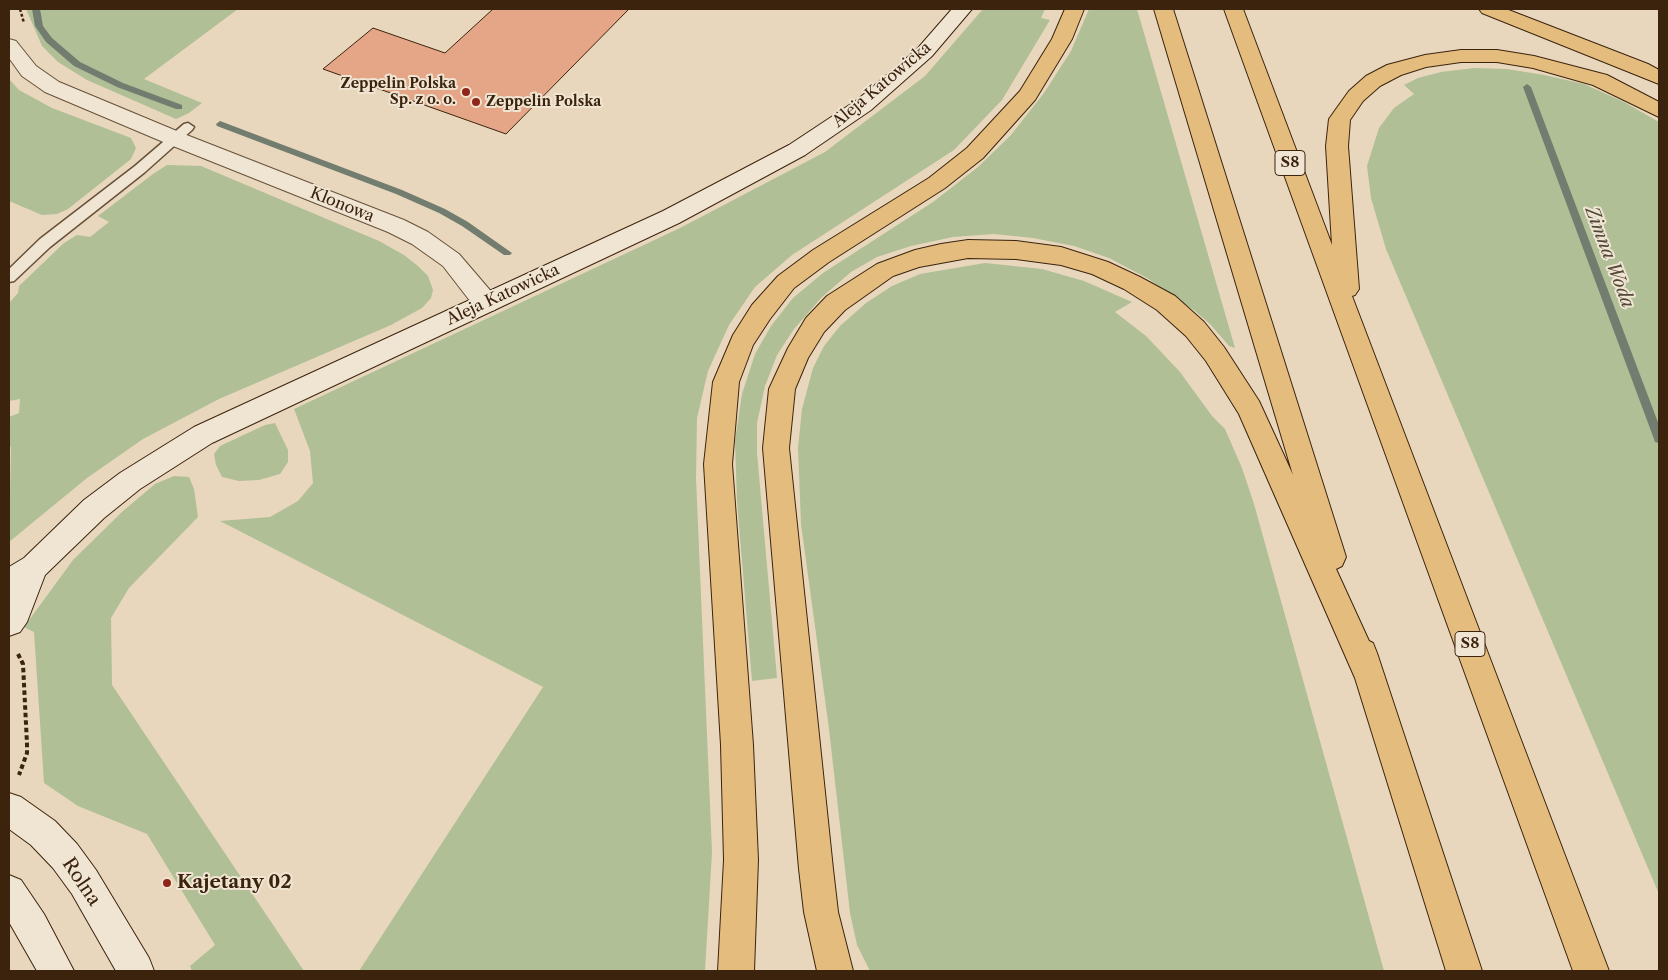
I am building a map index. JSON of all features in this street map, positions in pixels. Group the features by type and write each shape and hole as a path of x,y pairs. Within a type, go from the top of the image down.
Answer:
{"highway":[{"path":"736,971 741,860 737,745 718,464 726,382 742,342 761,312 786,282 821,256 936,184 975,153 1028,95 1062,39 1074,9"},
{"path":"1163,9 1367,671 1464,971"},
{"name":"S8","path":"1233,9 1590,971"},
{"path":"1489,9 1576,42 1659,78"},
{"path":"1349,318 1337,146 1340,120 1356,96 1373,81 1394,70 1426,61 1460,56 1496,56 1534,62 1600,80 1659,110"},
{"path":"835,971 821,912 816,869 776,448 782,389 797,355 810,332 836,303 885,270 915,259 941,253 984,248 1016,250 1061,256 1100,268 1132,283 1166,303 1195,329 1215,354 1250,409 1367,671"}],"street":[{"name":"Aleja Katowicka","path":"9,583 34,567 94,509 130,481 203,435 671,217 797,150 864,105 907,69 925,52 962,9"},
{"name":"Klonowa","path":"9,46 29,71 52,87 182,133 420,238 451,260 486,303"},
{"name":"Aleja Katowicka","path":"9,622 17,612 34,567"},
{"name":"Rolna","path":"12,795 43,833 65,856 84,882 136,971"},
{"path":"9,892 32,926 56,971"}],"lane":[{"path":"9,277 45,243 182,133"}],"path":[{"path":"12,650 17,653 23,664 27,744 23,765 12,795"}],"green space":[{"path":"26,9 238,9 144,79 202,103 189,113 176,119 87,80 58,62 42,46"},
{"path":"983,9 1045,9 1041,18 1050,20 1002,100 954,150 792,255 755,287 729,325 708,371 697,418 696,478 712,852 705,971 359,971 543,687 220,521 270,517 298,501 313,483 310,451 294,409 680,228 825,152 925,76"},
{"path":"1089,9 1137,9 1235,348 1229,346 1211,325 1195,311 1147,278 1109,258 1074,246 1033,238 994,234 953,237 911,246 877,257 851,272 822,297 794,329 777,355 765,386 757,423 757,453 777,678 752,681 737,501 735,441 742,394 755,354 771,326 793,298 823,273 933,202 978,167 1011,135 1044,93 1071,51"},
{"path":"1474,68 1507,69 1584,84 1624,102 1659,122 1659,894 1386,249 1371,198 1367,166 1379,128 1394,108 1414,94 1404,85 1418,78 1441,72"},
{"path":"9,79 19,90 52,108 131,138 136,148 131,159 68,209 57,214 42,215 9,201"},
{"path":"167,165 201,166 379,241 404,255 428,276 433,290 431,298 422,308 391,325 219,399 143,439 87,478 9,542 11,447 9,446 9,417 19,413 20,399 9,401 9,303 18,293 19,286 64,243 77,235 90,237 109,222 98,216"},
{"path":"985,263 1042,269 1084,281 1132,302 1115,312 1146,336 1180,372 1212,416 1225,429 1242,468 1254,504 1384,971 870,971 857,945 850,913 829,729 801,524 798,448 802,409 813,368 824,346 840,326 866,303 892,286 920,274"},
{"path":"275,423 288,450 288,462 280,474 259,480 239,481 222,477 216,465 214,454 220,446 265,425"},
{"path":"174,476 189,477 194,489 198,517 129,588 111,618 112,685 304,971 192,971 190,966 215,945 147,834 78,806 44,783 34,632 24,627 73,560 123,511 155,484"}],"building":[{"name":"Zeppelin Polska","path":"493,9 629,9 506,134 323,69 373,28 445,53"}],"waterway":[{"path":"36,9 39,26 49,40 77,64 120,85 179,107"},
{"name":"Zimna Woda","path":"1527,87 1659,439"},
{"path":"220,124 399,192 442,211 465,224 507,253"}],"place":[{"name":"Zeppelin Polska Sp. z o. o.","path":"466,92"},
{"name":"Zeppelin Polska","path":"476,102"},
{"name":"Kajetany 02","path":"167,883"}]}
